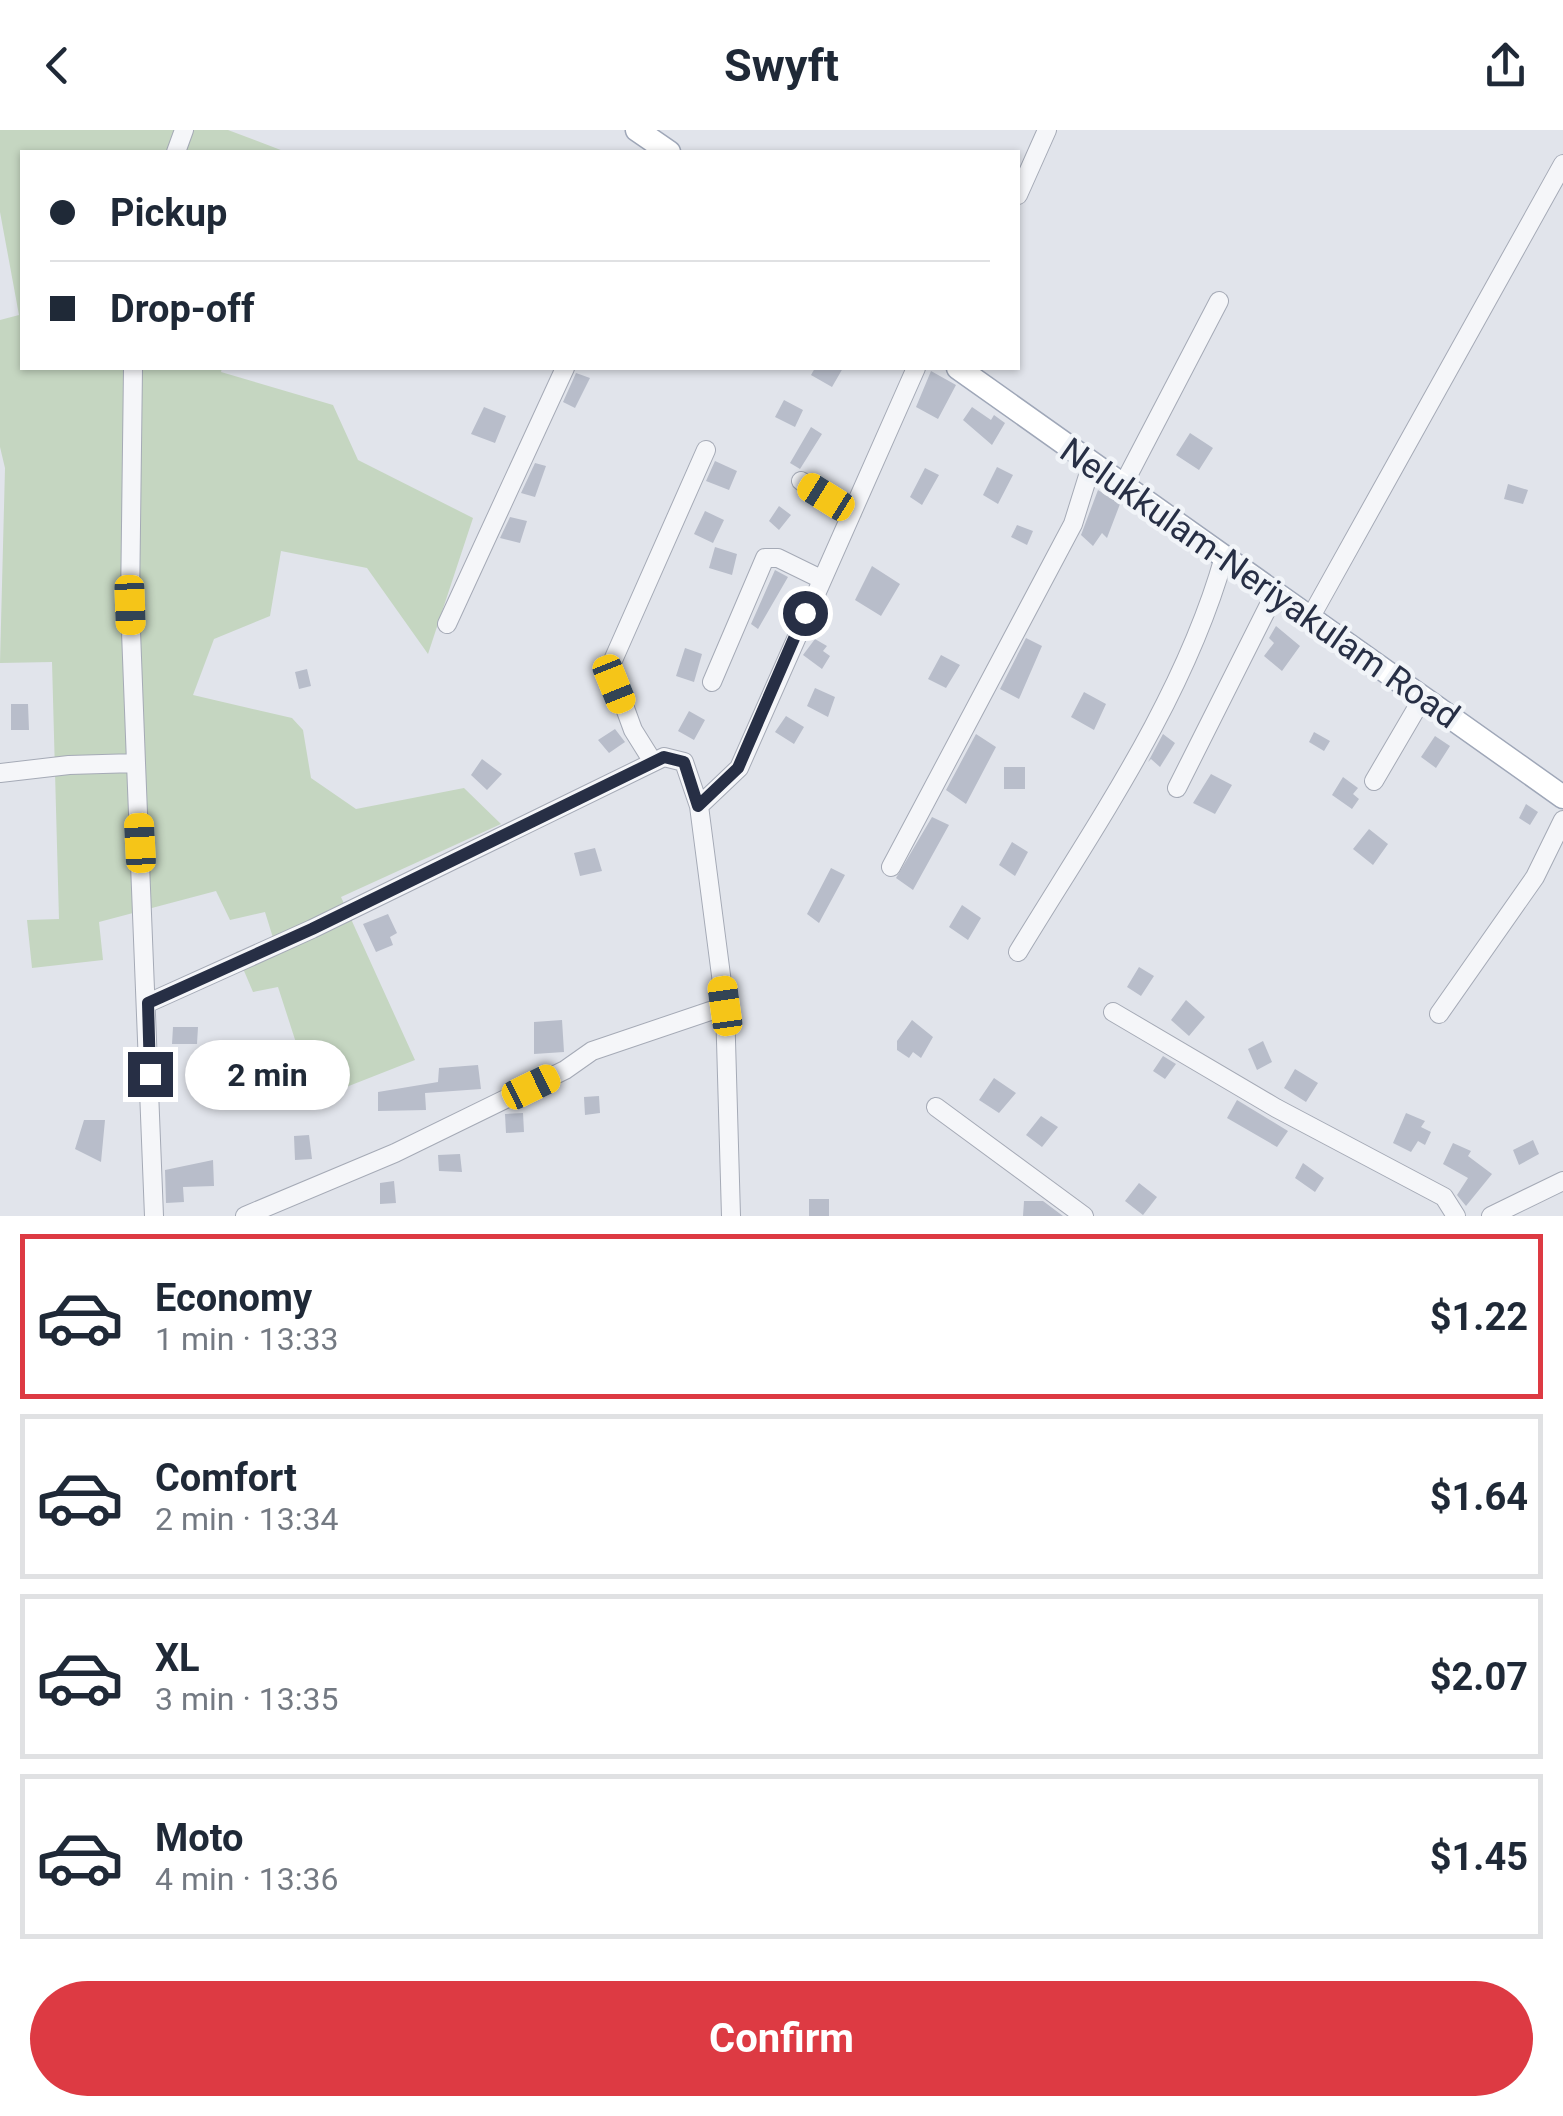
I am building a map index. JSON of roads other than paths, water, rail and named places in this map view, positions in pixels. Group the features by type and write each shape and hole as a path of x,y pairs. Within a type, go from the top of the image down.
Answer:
{"main road":[{"path":"637,130 665,150"},
{"name":"Nelukkulam-Neriyakulam Road","path":"961,370 1563,798"}],"street":[{"path":"1020,191 1047,130"},
{"path":"1309,620 1563,164"},
{"path":"1122,485 1219,301"},
{"path":"132,370 130,605 154,1216"},
{"path":"447,624 564,370"},
{"path":"698,806 738,768 915,370"},
{"path":"653,762 633,730 610,668 706,450"},
{"path":"891,867 1074,524 1092,463"},
{"path":"801,481 852,513"},
{"path":"712,682 766,558 778,558 821,579"},
{"path":"1018,952 1127,772 1207,618 1224,558"},
{"path":"1177,788 1274,595"},
{"path":"1374,781 1422,699"},
{"path":"148,1003 312,929 670,756 684,762 698,806 725,1006 731,1216"},
{"path":"0,773 136,764"},
{"path":"1439,1014 1534,877 1563,820"},
{"path":"245,1216 396,1154 565,1070 592,1051 725,1006"},
{"path":"1114,1012 1276,1108 1444,1196 1456,1216"},
{"path":"936,1107 1084,1216"},
{"path":"1491,1216 1563,1181"}]}
